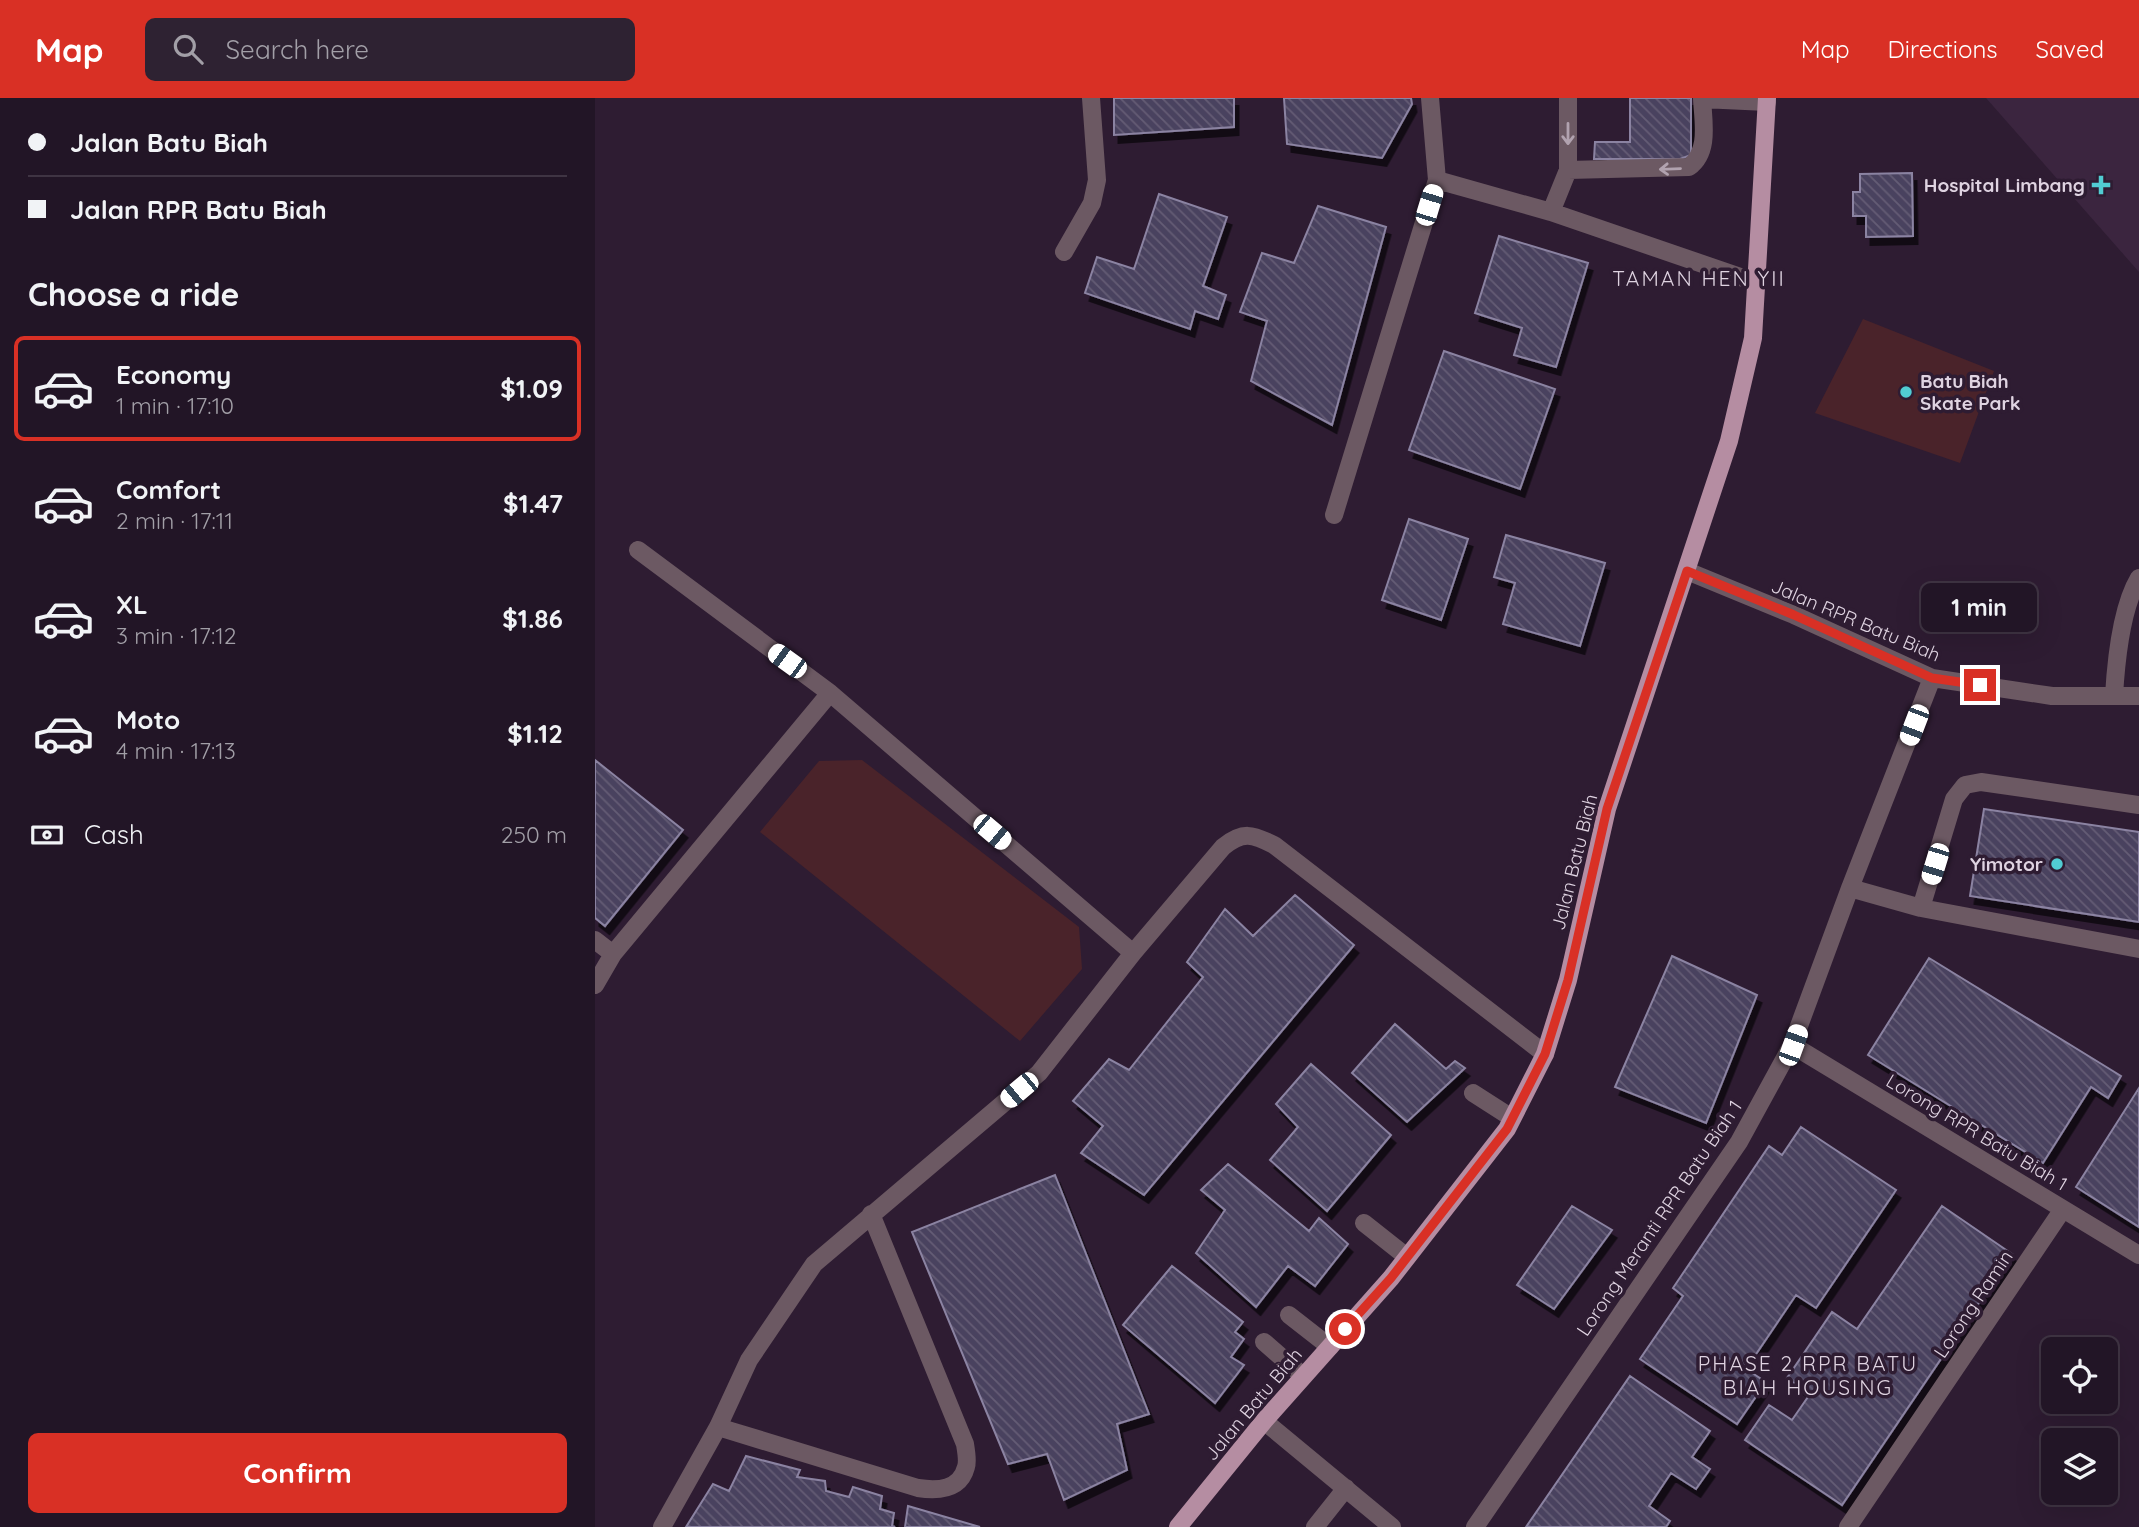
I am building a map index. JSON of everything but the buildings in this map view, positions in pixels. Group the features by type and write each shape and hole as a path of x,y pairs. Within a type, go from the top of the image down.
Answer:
{"main road":[{"name":"Jalan Batu Biah","path":"1178,1527 1264,1421 1407,1257 1507,1129 1545,1054 1568,980 1607,809 1730,440 1753,338 1767,100"}],"street":[{"path":"1064,252 1092,203 1097,180 1091,98"},
{"path":"1334,515 1437,180 1430,98"},
{"path":"1551,212 1568,170 1567,98"},
{"path":"1568,170 1689,167 1696,162 1703,145 1702,99 1767,100"},
{"path":"1437,180 1551,212 1755,282"},
{"path":"638,550 830,693 1133,953"},
{"name":"Jalan RPR Batu Biah","path":"1687,571 1794,615 1932,678 2052,696 2139,696"},
{"path":"2114,696 2117,655 2133,588 2139,578"},
{"name":"Lorong Meranti RPR Batu Biah 1","path":"1475,1527 1739,1142 1793,1045 1850,888 1932,678"},
{"path":"595,985 613,954 830,693"},
{"path":"1921,908 1955,799 1965,785 1981,782 2139,805"},
{"path":"662,1527 718,1427 749,1360 814,1264 1039,1073 1133,953 1223,847 1237,836 1256,836 1274,845 1545,1054"},
{"path":"1850,888 1921,908 2139,949"},
{"path":"595,940 613,954"},
{"name":"Lorong RPR Batu Biah 1","path":"1793,1045 2139,1255"},
{"path":"1473,1093 1512,1118"},
{"name":"Lorong Ramin","path":"1848,1527 2063,1209"},
{"path":"718,1427 918,1488 938,1491 957,1483 967,1466 965,1444 871,1214"},
{"path":"1364,1223 1407,1257"},
{"path":"1289,1315 1330,1347"},
{"path":"1264,1342 1303,1376"},
{"path":"1264,1421 1392,1527"},
{"path":"1315,1527 1346,1488"}],"shaded area":[{"name":"Hospital Limbang","path":"1986,98 2139,98 2139,272"},
{"name":"Batu Biah Skate Park","path":"1863,319 1994,371 1960,463 1815,413"},
{"path":"862,760 1079,927 1082,969 1020,1041 760,832 819,761"}],"place":[{"name":"Hospital Limbang","path":"2101,185"},
{"name":"Batu Biah Skate Park","path":"1906,392"},
{"name":"Yimotor","path":"2057,864"}],"district":[{"name":"TAMAN HEN YII","path":"1699,278"},
{"name":"PHASE 2 RPR BATU BIAH HOUSING","path":"1808,1375"}],"route":[{"path":"1345,1329 1391,1278 1507,1129 1545,1054 1568,980 1607,809 1687,571 1794,615 1932,678 1980,685"}]}
